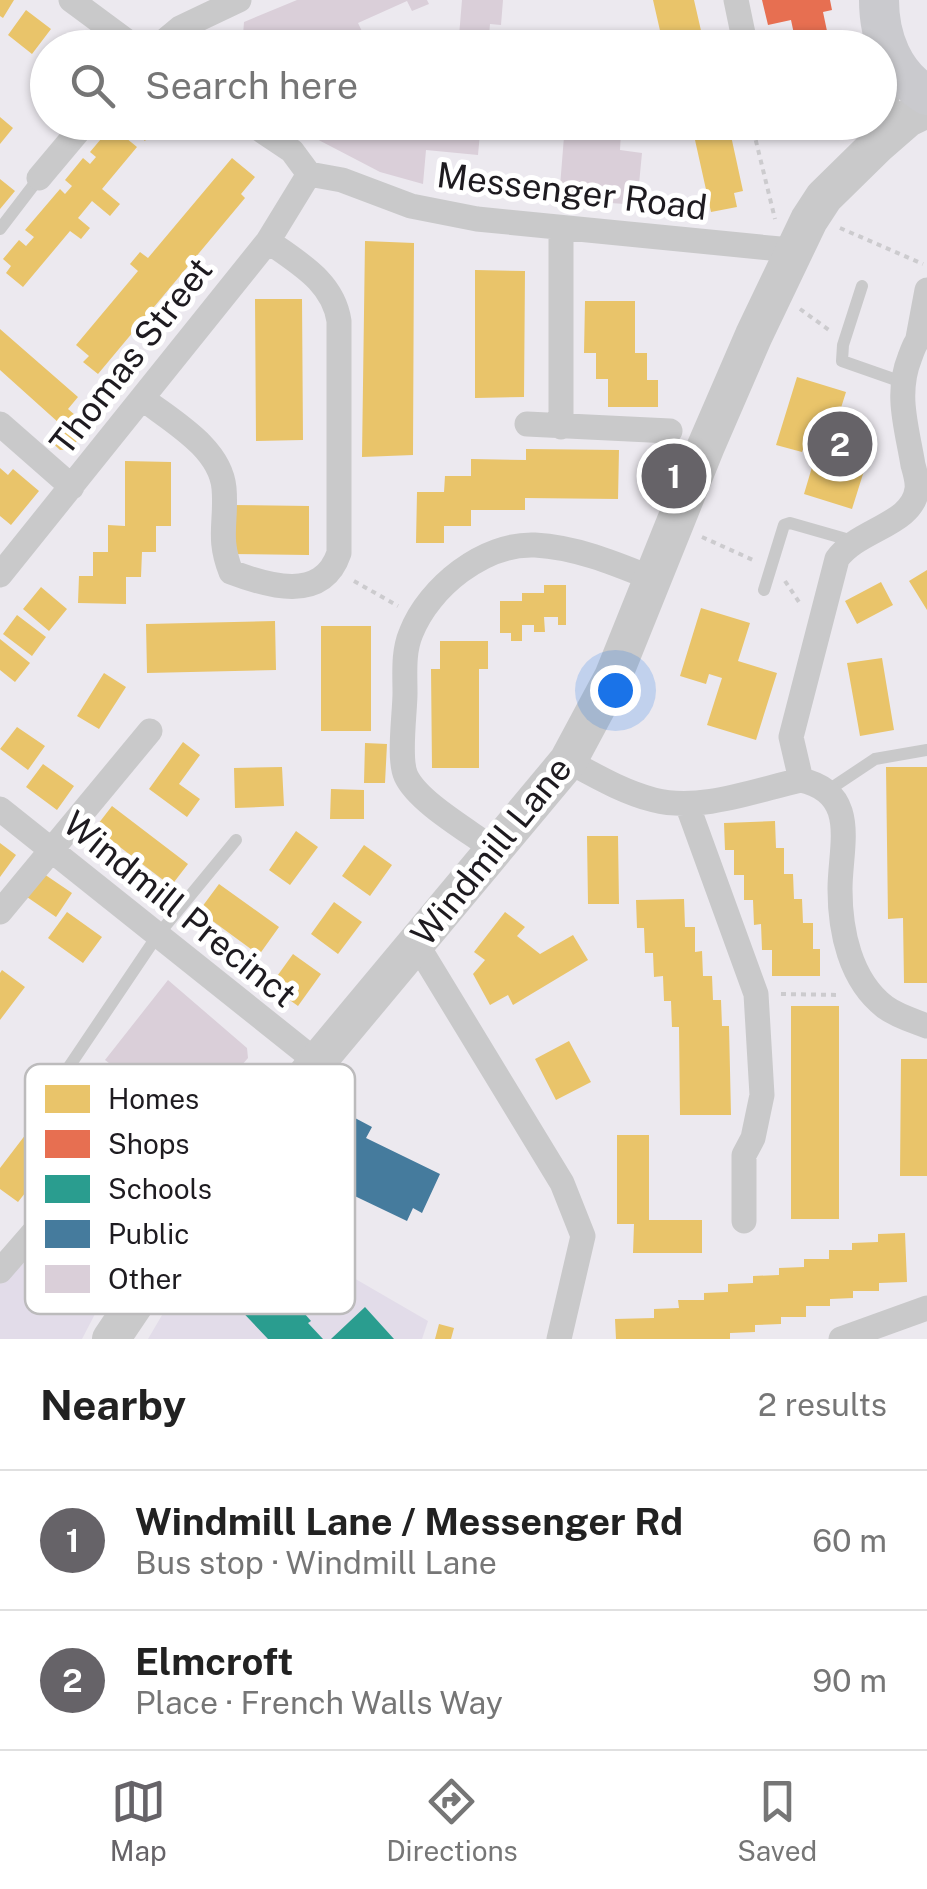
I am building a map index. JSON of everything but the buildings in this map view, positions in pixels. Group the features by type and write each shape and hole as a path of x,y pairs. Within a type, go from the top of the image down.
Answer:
{"main road":[{"path":"879,0 882,30"},
{"path":"897,66 927,95"},
{"name":"Windmill Lane","path":"897,129 908,118 927,109"},
{"name":"Windmill Lane","path":"817,209 835,166 853,140"},
{"name":"Windmill Lane","path":"317,1062 568,762 613,677 785,252 817,209 886,140"},
{"name":"Windmill Lane","path":"111,1339 128,1314"}],"street":[{"path":"70,0 111,30"},
{"path":"178,30 239,0"},
{"path":"736,0 742,30"},
{"path":"39,178 50,143 55,140"},
{"path":"276,140 292,151 309,174"},
{"name":"Messenger Road","path":"309,174 342,180 411,206 477,219 785,252"},
{"name":"Thomas Street","path":"0,575 268,241 309,174"},
{"path":"561,229 561,427"},
{"path":"142,398 204,448 220,470 224,488 222,550 231,572 268,586 310,585 334,569 339,553 336,300 320,280 268,241"},
{"path":"802,780 791,737 837,558 853,541 904,514 922,490 919,443 902,402 902,382 922,336 927,290"},
{"path":"0,424 72,487"},
{"path":"527,424 670,431"},
{"path":"493,849 419,793 404,770 406,652 411,631 460,571 487,555 531,544 602,558 651,578"},
{"path":"0,912 150,731"},
{"path":"568,762 657,801 687,804 802,780 827,792 838,806 846,834 840,888 844,938 852,963 886,1008 927,1026"},
{"path":"687,804 756,994 762,1095 753,1138 744,1154 744,1220"},
{"name":"Windmill Precinct","path":"0,809 317,1062"},
{"path":"416,943 562,1183 583,1236 558,1339"},
{"path":"0,1271 25,1242"},
{"path":"841,1339 927,1308"}],"lane":[{"path":"0,230 39,178"},
{"path":"862,286 842,360 902,382"},
{"path":"764,590 784,525 790,523 853,541"},
{"path":"827,792 875,760 927,750"},
{"path":"71,1064 157,936 236,840"}],"path":[{"path":"756,140 785,252"},
{"path":"817,209 837,227 927,266"},
{"path":"334,569 420,618"},
{"path":"756,994 874,996"}],"shaded area":[{"path":"25,1249 25,1314 95,1314 82,1339 0,1339 0,1276"},
{"path":"355,1279 428,1321 422,1339 148,1339 163,1314 355,1314"}],"place":[{"name":"Elmcroft","path":"840,444"},
{"name":"Windmill Lane / Messenger Rd","path":"674,476"}]}
